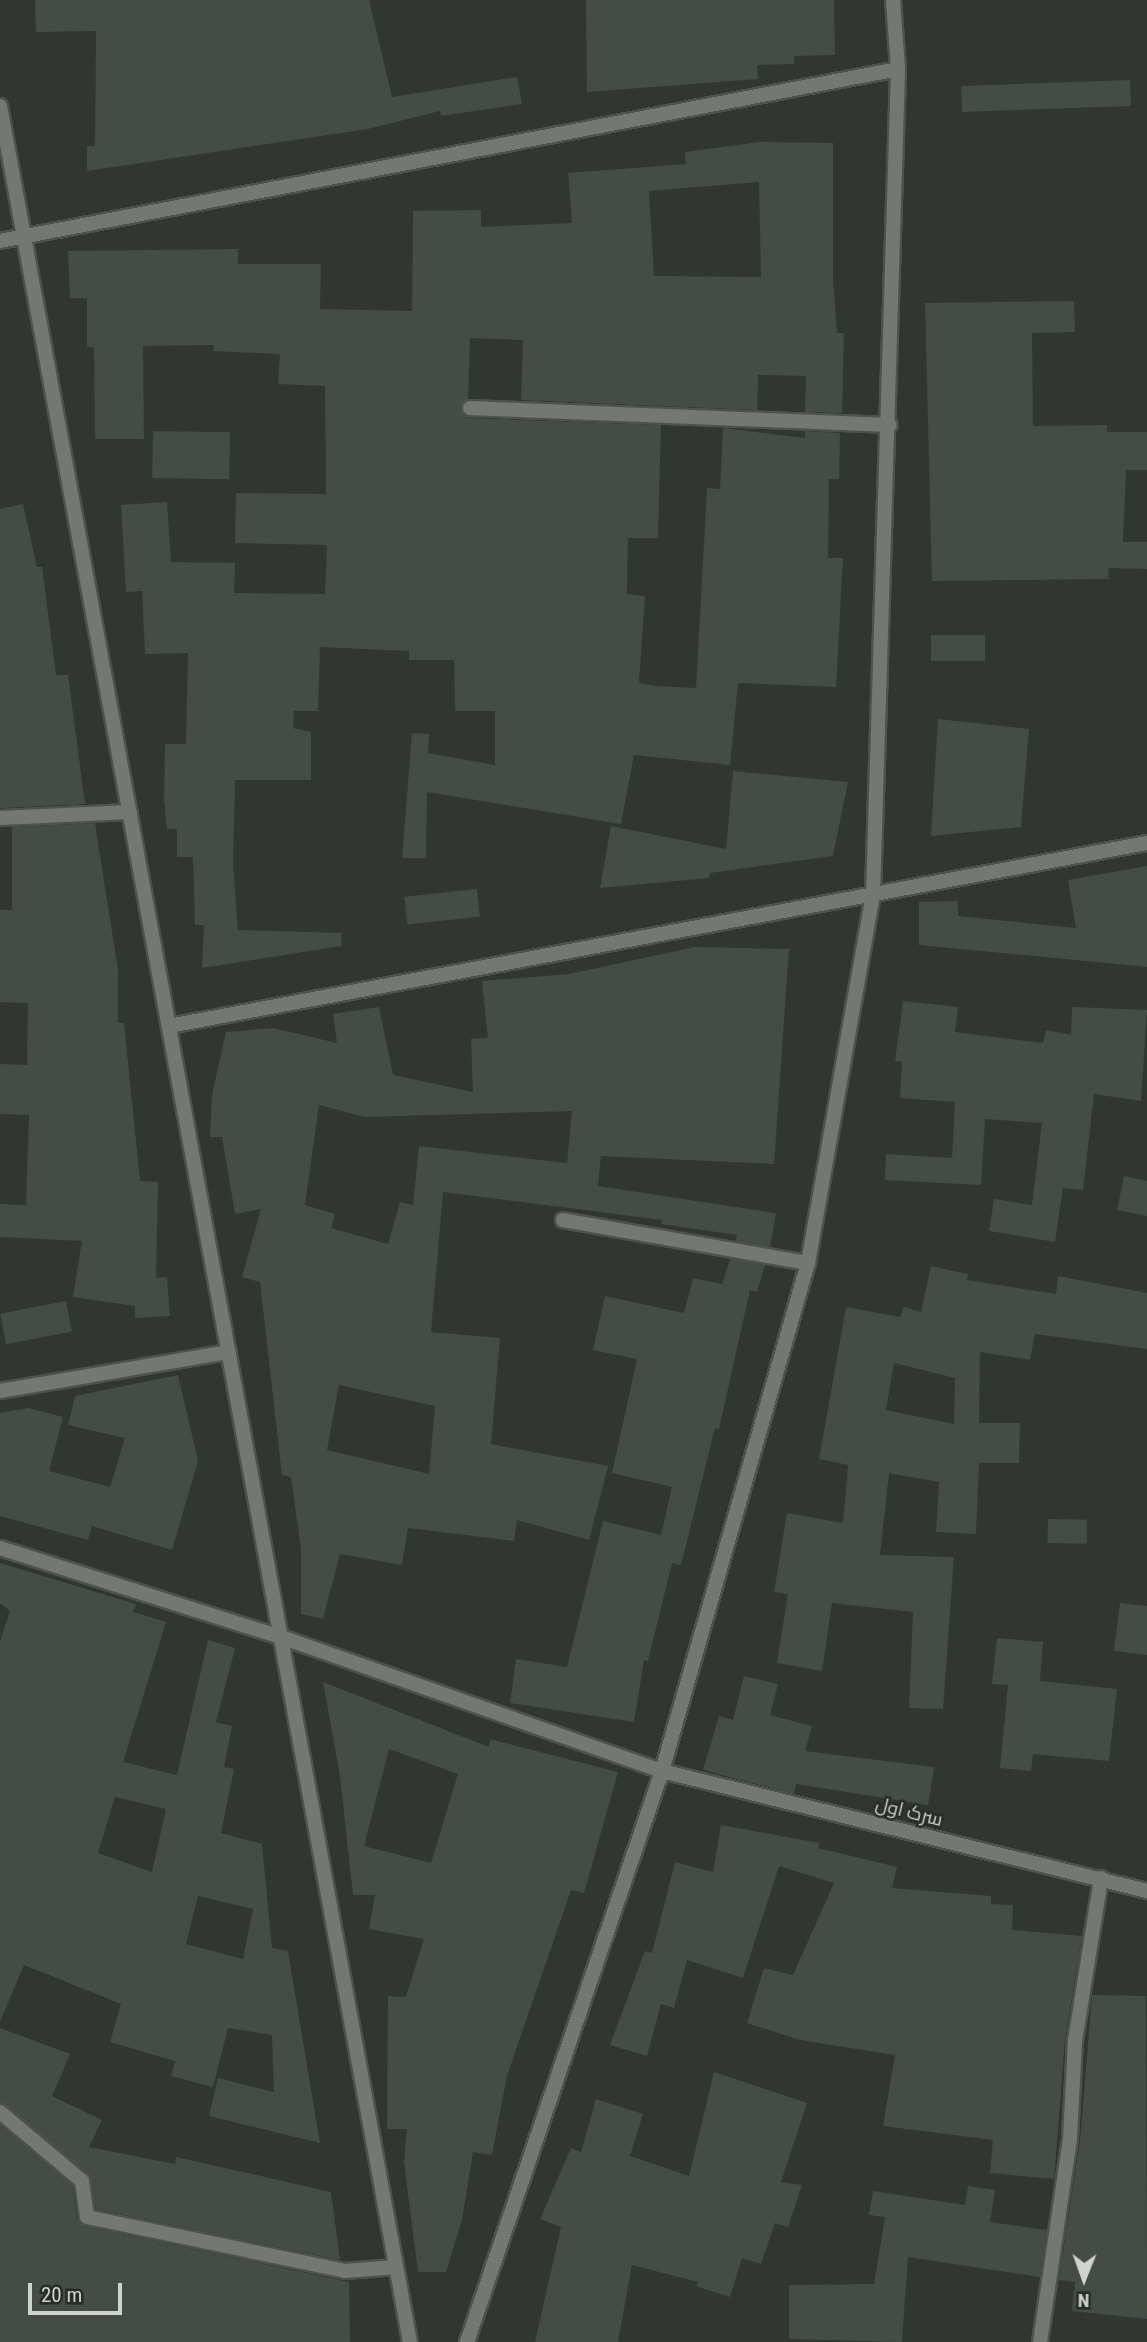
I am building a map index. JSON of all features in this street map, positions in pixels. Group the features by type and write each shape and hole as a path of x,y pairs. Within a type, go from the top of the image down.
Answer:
{"street":[{"path":"467,2342 662,1772 808,1263 873,894 890,425 898,69 894,0"},
{"path":"0,241 898,69"},
{"path":"0,106 410,2342"},
{"path":"470,408 890,425"},
{"path":"0,818 130,812"},
{"path":"169,1026 1147,843"},
{"path":"563,1220 808,1263"},
{"path":"0,1391 229,1352"},
{"name":"سرک اول","path":"0,1548 281,1637 662,1772 1147,1891"},
{"path":"1040,2342 1070,2139 1075,2041 1101,1878"},
{"path":"0,2112 82,2180 87,2217 345,2271 396,2267"}],"building":[{"path":"35,0 369,0 392,97 517,77 522,104 441,116 440,111 368,129 87,171 87,146 95,146 96,31 36,32"},
{"path":"586,0 834,0 835,55 794,56 794,64 757,65 758,79 587,92"},
{"path":"1130,80 1131,106 962,112 961,86"},
{"path":"759,142 833,143 833,279 837,333 844,333 842,413 805,412 806,376 758,375 757,410 521,400 523,340 470,338 468,399 460,408 470,418 661,425 658,538 628,538 627,594 645,596 639,683 656,686 696,688 707,488 720,489 723,428 805,438 805,431 840,433 839,479 829,479 828,558 843,558 836,687 738,683 730,765 634,755 621,824 427,792 426,858 402,858 412,733 429,734 428,753 495,765 495,711 455,711 454,660 409,660 409,651 320,647 318,711 294,711 293,728 311,732 311,780 235,780 233,864 238,930 341,933 342,946 202,968 204,925 195,925 193,857 177,857 177,829 167,829 164,799 165,744 186,744 188,653 145,654 142,591 126,592 121,505 167,502 171,562 235,563 234,593 325,594 327,545 235,543 236,493 326,494 325,386 278,384 280,354 213,351 214,345 143,346 144,439 95,439 94,347 87,347 87,298 70,298 68,251 238,249 238,264 321,264 320,309 412,311 413,211 481,210 481,227 572,223 568,173 686,164 685,152","holes":["759,182 761,277 654,276 649,191"]},
{"path":"1074,301 1075,332 1032,333 1033,426 1107,425 1107,432 1147,432 1147,470 1126,470 1123,542 1147,542 1147,569 1108,568 1109,579 932,581 925,303"},
{"path":"153,431 230,432 229,479 152,478"},
{"path":"23,504 37,567 42,567 56,675 68,675 85,804 0,808 0,509"},
{"path":"931,635 985,635 985,661 931,661"},
{"path":"938,719 1029,729 1021,827 931,836"},
{"path":"733,771 848,782 833,856 710,873 709,878 600,888 611,826 726,849"},
{"path":"95,823 118,970 118,1023 124,1023 140,1181 158,1182 156,1278 167,1277 170,1316 135,1318 135,1306 73,1297 82,1241 0,1237 0,1204 26,1205 29,1115 0,1114 0,1064 27,1065 28,1003 0,1002 0,910 12,910 12,827"},
{"path":"1147,866 1147,967 919,945 919,902 958,901 958,916 1076,928 1068,880"},
{"path":"477,889 480,917 407,924 404,897"},
{"path":"695,947 789,949 774,1164 601,1156 598,1186 776,1213 770,1247 736,1241 737,1235 661,1224 662,1220 443,1192 431,1332 500,1338 491,1444 608,1466 589,1540 517,1520 514,1541 408,1528 402,1565 340,1554 323,1619 301,1614 301,1549 291,1477 282,1475 260,1282 242,1277 261,1209 235,1214 222,1137 210,1137 212,1095 226,1032 273,1028 337,1043 333,1014 379,1007 393,1075 473,1092 471,1039 488,1038 482,981 569,974","holes":["319,1105 365,1117 572,1111 567,1163 419,1146 413,1205 400,1202 388,1244 331,1228 335,1214 305,1205","339,1385 435,1406 429,1474 327,1450"]},
{"path":"903,1001 958,1007 955,1032 1043,1043 1046,1030 1071,1035 1072,1007 1147,1010 1141,1101 1094,1094 1083,1190 1063,1188 1055,1242 989,1231 994,1199 1032,1205 1042,1123 985,1119 981,1185 885,1180 886,1154 952,1158 955,1102 900,1098 902,1062 895,1061"},
{"path":"1124,1176 1147,1181 1147,1216 1117,1210"},
{"path":"730,1259 765,1265 757,1292 750,1290 719,1429 715,1428 681,1565 672,1563 648,1661 644,1660 634,1722 510,1703 516,1659 567,1667 603,1521 661,1535 672,1487 612,1473 637,1359 593,1350 605,1296 684,1313 693,1278 722,1284"},
{"path":"931,1266 968,1274 967,1280 1056,1294 1058,1276 1147,1293 1147,1349 1035,1334 1030,1360 980,1352 979,1423 1020,1423 1019,1463 979,1463 976,1534 936,1532 939,1482 889,1473 880,1555 954,1557 943,1709 909,1708 913,1612 832,1603 822,1671 777,1663 788,1594 774,1592 787,1513 843,1523 848,1465 819,1459 846,1307 900,1317 904,1307 921,1312","holes":["894,1363 955,1378 954,1424 886,1410"]},
{"path":"66,1301 72,1331 6,1344 0,1314"},
{"path":"178,1375 198,1461 172,1550 92,1526 88,1540 0,1516 0,1413 28,1408 63,1417 49,1471 110,1487 125,1438 68,1425 75,1396"},
{"path":"1048,1519 1087,1520 1087,1544 1048,1543"},
{"path":"0,1563 136,1604 133,1612 166,1622 123,1762 177,1775 208,1640 235,1648 216,1722 232,1726 224,1767 234,1769 221,1833 262,1844 272,1948 288,1951 320,2143 209,2116 218,2078 274,2092 272,2035 228,2028 213,2087 171,2076 175,2061 110,2042 121,2004 24,1965 0,2022 0,1641 10,1611 0,1603","holes":["115,1797 166,1809 152,1872 98,1853","198,1896 253,1909 243,1959 186,1944"]},
{"path":"1120,1603 1147,1606 1147,1655 1114,1651"},
{"path":"997,1638 1043,1642 1040,1681 1117,1689 1109,1761 1033,1754 1031,1771 1000,1768 1008,1685 992,1684"},
{"path":"744,1676 778,1684 770,1715 812,1726 805,1751 934,1767 928,1805 796,1784 794,1794 703,1770 719,1716 733,1720"},
{"path":"323,1682 489,1747 490,1739 618,1772 584,1893 571,1890 507,2076 492,2155 473,2152 462,2220 446,2272 418,2272 404,2162 407,2129 387,2129 388,1996 406,1997 424,1939 369,1929 375,1895 353,1895 340,1776","holes":["389,1749 458,1774 431,1863 364,1846"]},
{"path":"721,1825 820,1843 818,1848 897,1867 892,1888 991,1896 991,1904 1013,1905 1012,1930 1082,1936 1065,2040 1054,2179 990,2173 993,2140 883,2126 895,2055 800,2040 747,2023 764,1968 793,1975 834,1883 779,1866 743,1978 687,1960 674,2008 661,2004 647,2056 610,2045 645,1951 652,1953 675,1862 713,1872"},
{"path":"1092,1995 1146,1996 1147,2319 1072,2311 1075,2282 1059,2280 1080,2140"},
{"path":"0,2028 70,2054 52,2096 102,2120 89,2147 175,2164 176,2157 331,2192 340,2260 96,2209 88,2174 0,2103"},
{"path":"714,2072 807,2103 781,2182 802,2185 788,2227 775,2223 761,2264 742,2258 730,2297 696,2286 698,2282 632,2265 618,2342 535,2342 561,2227 540,2219 571,2148 581,2152 596,2099 643,2114 630,2156 689,2176"},
{"path":"0,2125 73,2186 77,2218 84,2226 349,2282 350,2342 0,2342"},
{"path":"968,2186 995,2190 990,2222 1047,2230 1040,2277 908,2257 902,2342 789,2339 789,2285 874,2284 885,2217 869,2215 873,2191 965,2205"}]}
